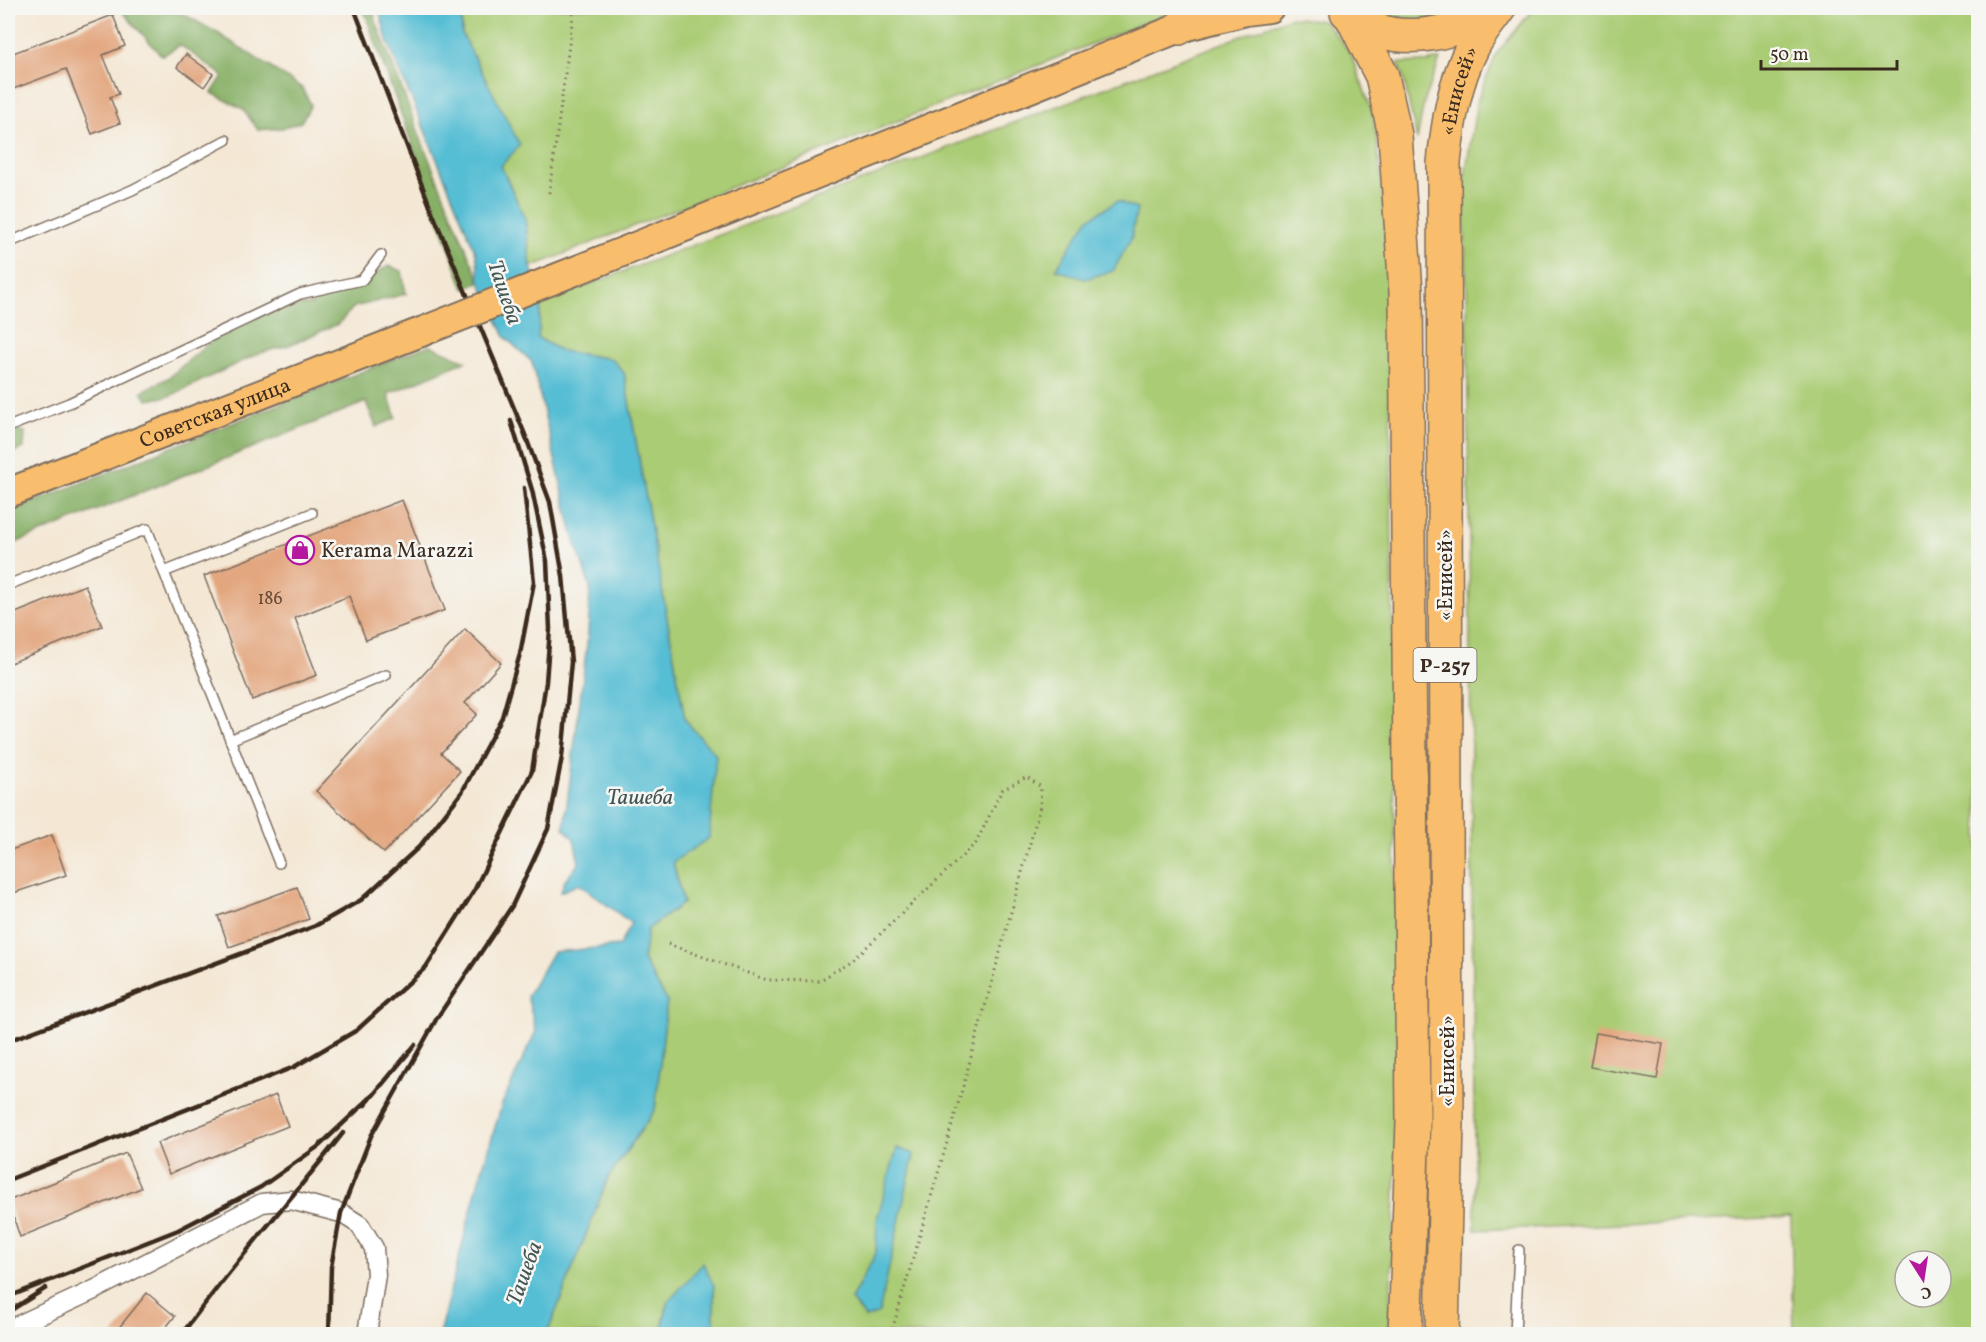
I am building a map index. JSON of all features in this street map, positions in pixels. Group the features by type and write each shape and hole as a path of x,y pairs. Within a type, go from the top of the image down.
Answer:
{"highway":[{"path":"1179,28 1205,8"},
{"name":"«Енисей»","path":"1348,13 1377,30 1403,35 1427,35 1453,30 1478,20 1495,8"},
{"name":"«Енисей»","path":"1442,1335 1447,1122 1444,163 1453,101 1461,74 1474,45 1499,8"},
{"name":"«Енисей»","path":"1348,13 1382,76 1395,135 1406,292 1413,1122 1405,1335"}],"main road":[{"name":"Советская улица","path":"8,493 600,261 1179,28 1246,11 1269,8"}],"street":[{"path":"8,1330 94,1290 262,1203 291,1200 341,1213 360,1225 375,1248 376,1275 367,1335"}],"lane":[{"path":"8,243 132,190 226,140"},
{"path":"8,427 69,403 300,294 362,280 381,255"},
{"path":"164,572 312,513"},
{"path":"8,585 147,529 279,863"},
{"path":"230,740 386,675"},
{"path":"1515,1335 1519,1250"}],"path":[{"path":"549,193 574,8"},
{"path":"668,944 767,980 819,981 853,960 976,843 1002,790 1028,777 1041,787 1040,807 957,1108 891,1335"}],"green space":[{"path":"119,8 173,8 219,34 302,88 311,105 301,122 282,128 258,130 243,109 212,93 223,76 180,45 162,56"},
{"path":"363,8 373,8 375,19 424,147 480,282 464,289"},
{"path":"461,8 1177,8 1167,14 531,267 525,219 501,166 485,80 462,34"},
{"path":"1372,8 1462,8 1441,17 1417,19 1394,16"},
{"path":"1534,8 1978,8 1978,1334 1794,1334 1791,1217 1475,1230 1467,295 1463,188 1477,101 1497,53"},
{"path":"1291,17 1324,21 1350,52 1373,114 1382,185 1389,291 1398,1124 1389,1334 714,1334 714,1286 668,1302 661,1334 547,1334 608,1178 655,1110 667,1001 643,960 648,929 683,903 673,862 716,756 685,720 624,373 612,359 561,351 538,338 541,303","holes":["897,1148 914,1155 866,1318 851,1300 876,1253"]},
{"path":"1440,59 1424,102 1417,140 1398,63"},
{"path":"389,266 402,271 406,294 354,307 338,324 289,345 257,354 170,396 148,400 141,392 168,378 215,338 284,305 310,305"},
{"path":"429,345 466,361 388,394 396,418 376,427 366,402 8,546 8,512"},
{"path":"12,429 25,432 24,448 8,455 8,431"}],"water":[{"name":"Ташеба","path":"379,8 461,8 462,34 520,145 501,166 525,219 531,267 541,303 538,338 561,351 612,359 624,373 685,720 716,755 709,838 673,862 683,903 648,929 643,960 667,1001 655,1110 608,1178 547,1334 439,1334 477,1187 502,1104 536,1031 527,996 553,952 619,946 631,923 579,884 561,892 564,882 579,863 574,839 564,828 588,636 590,587 573,535 532,362 505,337 480,282 476,253 387,40"},
{"path":"1117,201 1137,209 1131,239 1113,271 1084,279 1056,269 1088,219"},
{"path":"897,1148 914,1154 879,1313 866,1318 851,1300 876,1253 877,1219"},
{"path":"703,1263 714,1286 714,1334 661,1334 668,1302"}],"building":[{"path":"113,15 125,46 103,55 119,94 110,97 120,123 92,134 66,69 8,91 8,55"},
{"path":"186,54 213,74 204,87 177,67"},
{"path":"402,500 445,610 366,640 349,596 295,618 317,675 252,700 204,576"},
{"path":"85,585 102,626 8,664 8,616"},
{"path":"465,629 501,663 465,703 477,714 441,753 460,771 384,853 316,791"},
{"path":"52,835 66,875 8,895 8,851"},
{"path":"297,887 309,919 229,947 218,916"},
{"path":"1596,1033 1663,1044 1657,1079 1590,1067"},
{"path":"276,1095 288,1126 169,1174 157,1143"},
{"path":"126,1153 141,1188 20,1237 8,1201"},
{"path":"147,1293 175,1316 160,1335 113,1335"}],"railway":[{"path":"329,1334 331,1267 341,1213 371,1136 437,1018 512,906 548,829 562,757 571,662 563,576 550,502 524,432 431,209 354,8"},
{"path":"8,1180 294,1067 357,1030 426,967 474,891 532,771 546,682 550,629 547,561 532,490 511,421"},
{"path":"8,1041 315,926 361,900 420,846 462,792 502,717 520,654 534,582 524,488"},
{"path":"365,1105 415,1045"},
{"path":"8,1297 178,1230 261,1187 319,1146 370,1098"},
{"path":"182,1334 343,1133"},
{"path":"8,1312 46,1288"}],"place":[{"name":"Kerama Marazzi","path":"300,550"}]}
